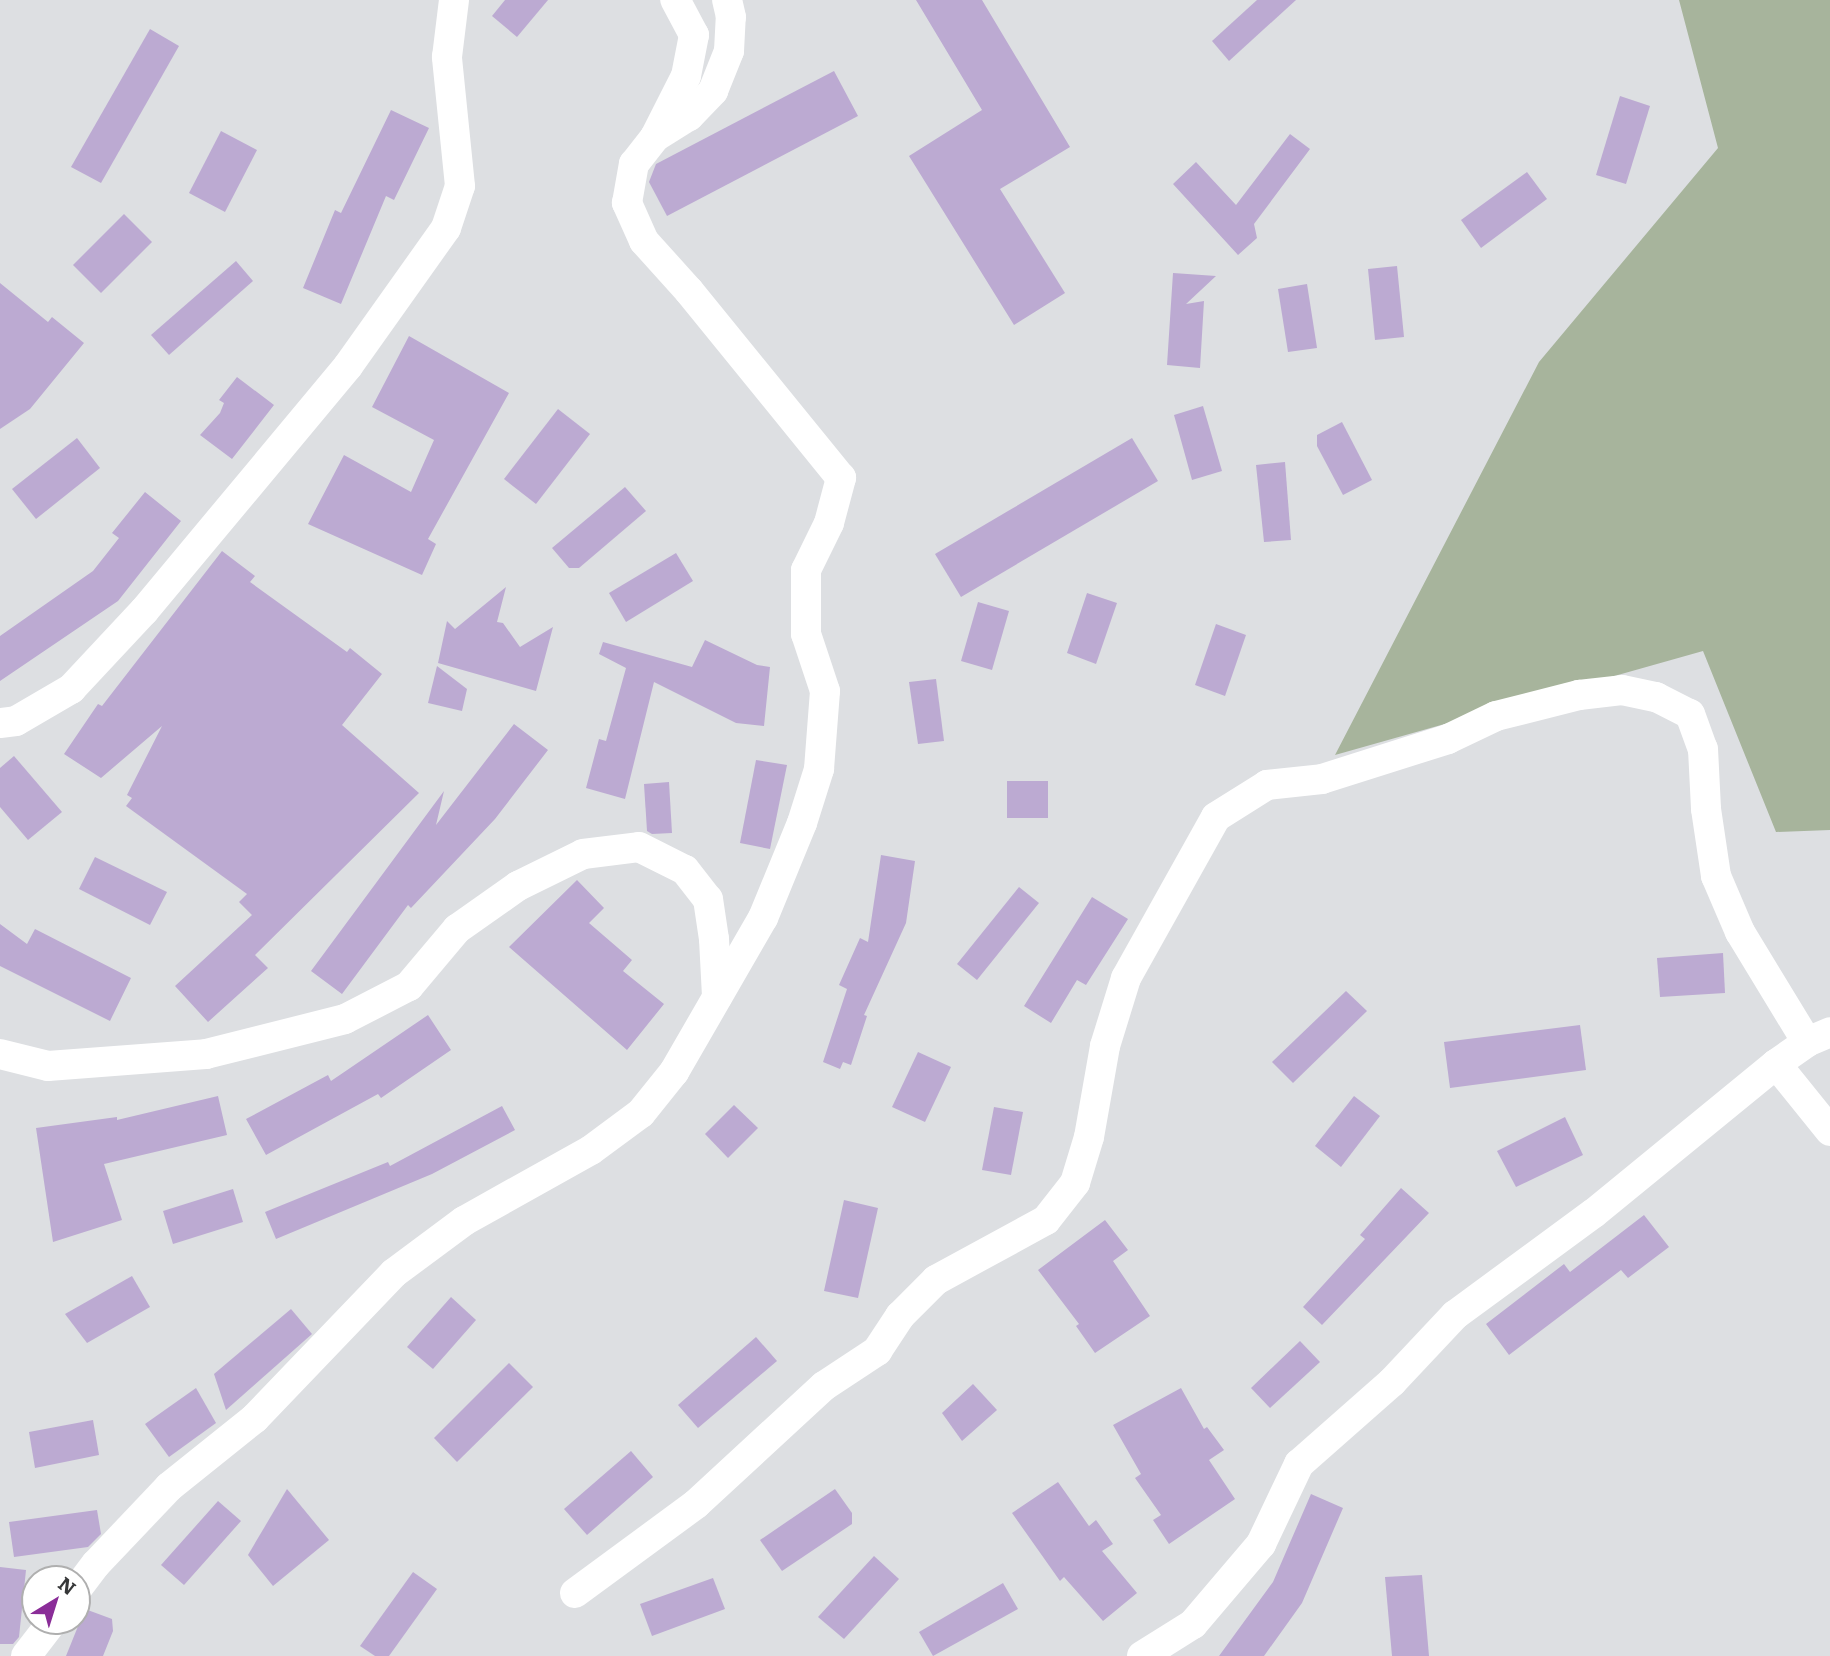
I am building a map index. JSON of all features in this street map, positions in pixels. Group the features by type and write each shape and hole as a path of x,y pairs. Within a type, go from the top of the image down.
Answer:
{"street":[{"path":"0,723 16,721 71,689 144,611 348,366 446,228 460,186 446,57 454,0"},
{"path":"91,1571 169,1487 255,1418 394,1273 464,1221 591,1150 641,1113 674,1072 763,918 803,823 819,769 825,691 806,634 806,570 829,523 841,478 689,291 643,241 626,203 634,164 655,137 667,108 686,76 694,35 675,0"},
{"path":"655,137 689,116 713,91 729,51 731,17 726,0"},
{"path":"575,1593 696,1504 824,1386 877,1350 900,1316 936,1280 1046,1220 1075,1184 1089,1137 1105,1046 1126,978 1216,817 1267,785 1322,779 1448,739 1496,716 1579,695 1622,690 1656,697 1690,715 1703,749 1706,809 1716,876 1740,932 1818,1037 1776,1064 1594,1213 1455,1315 1391,1382 1299,1464 1261,1544 1193,1623 1142,1656"},
{"path":"0,1054 48,1066 206,1054 345,1019 409,986 457,929 518,886 583,854 639,847 685,870 708,899 715,939 717,998"},
{"path":"1776,1064 1830,1131"},
{"path":"26,1656 42,1635"}],"green space":[{"path":"1679,0 1830,0 1830,830 1776,832 1703,651 1335,755 1539,362 1718,148"}],"building":[{"path":"505,0 548,0 517,37 492,16"},
{"path":"916,0 982,0 1070,147 1000,189 1065,293 1014,325 909,156 982,110"},
{"path":"1257,0 1296,0 1229,61 1212,41"},
{"path":"150,29 179,46 101,183 71,167"},
{"path":"834,71 858,116 667,216 649,182 656,164"},
{"path":"1620,96 1650,106 1626,184 1596,175"},
{"path":"391,110 429,128 394,200 386,196 341,304 303,288 335,210 341,213"},
{"path":"221,131 257,150 225,212 189,193"},
{"path":"1290,134 1310,149 1254,224 1257,238 1238,255 1173,184 1196,162 1236,205"},
{"path":"1527,172 1547,199 1481,248 1461,220"},
{"path":"124,214 152,242 101,293 73,265"},
{"path":"236,261 253,281 169,355 151,335"},
{"path":"1397,266 1404,337 1375,340 1368,269"},
{"path":"1173,273 1216,276 1186,304 1204,301 1200,368 1167,365"},
{"path":"0,283 48,322 52,317 84,343 30,409 0,429"},
{"path":"1307,284 1317,348 1288,352 1278,289"},
{"path":"409,336 509,393 428,539 436,544 422,575 308,524 344,455 411,492 434,440 372,407"},
{"path":"237,377 274,405 232,459 200,435 220,413 224,403 219,400"},
{"path":"1203,406 1222,471 1192,480 1174,415"},
{"path":"558,409 590,434 536,504 504,479"},
{"path":"1342,422 1372,480 1343,495 1317,446 1317,435"},
{"path":"77,438 100,468 36,519 12,489"},
{"path":"1132,438 1158,481 961,597 935,554"},
{"path":"1285,462 1291,540 1264,542 1256,465"},
{"path":"625,487 646,511 579,568 569,568 552,548"},
{"path":"145,492 181,521 118,601 0,681 0,636 93,571 119,538 112,533"},
{"path":"222,551 255,576 250,582 347,652 350,648 382,674 342,725 419,793 255,955 268,968 208,1022 175,986 252,915 239,902 247,894 126,806 132,798 127,795 162,726 101,778 64,754 98,704 102,706"},
{"path":"676,553 693,581 626,622 609,593"},
{"path":"506,587 497,622 503,623 520,647 553,627 536,691 438,663 447,621 455,629"},
{"path":"1087,593 1117,603 1096,664 1067,653"},
{"path":"978,602 1009,611 992,670 961,661"},
{"path":"1216,624 1246,635 1225,696 1195,685"},
{"path":"705,640 757,665 770,667 764,726 736,723 654,682 625,799 586,788 599,739 606,741 626,668 599,654 603,642 692,667"},
{"path":"437,666 467,689 462,711 428,703"},
{"path":"936,679 944,741 918,744 909,682"},
{"path":"514,724 548,750 495,819 411,908 408,905 342,994 311,971 444,791 436,825"},
{"path":"14,756 62,812 28,840 0,807 0,768"},
{"path":"756,760 787,765 770,849 740,843"},
{"path":"1007,781 1048,781 1048,818 1007,818"},
{"path":"669,782 672,833 652,834 647,831 644,784"},
{"path":"881,855 915,861 906,923 864,1015 867,1016 851,1065 843,1062 840,1069 823,1062 847,989 839,985 860,938 868,942"},
{"path":"95,857 167,892 150,925 79,889"},
{"path":"577,880 604,908 589,923 632,960 623,971 664,1004 627,1050 509,947"},
{"path":"1019,887 1039,903 977,980 957,964"},
{"path":"1092,897 1128,919 1086,985 1077,980 1051,1023 1024,1006"},
{"path":"0,924 27,944 35,929 131,978 110,1021 0,966"},
{"path":"1723,953 1725,993 1660,997 1657,958"},
{"path":"1346,991 1367,1011 1293,1083 1272,1062"},
{"path":"428,1015 451,1050 381,1098 378,1094 266,1155 246,1119 328,1075 331,1081"},
{"path":"1580,1025 1586,1070 1450,1088 1444,1042"},
{"path":"918,1052 951,1067 925,1122 892,1107"},
{"path":"218,1096 227,1135 104,1164 122,1220 53,1242 36,1128 117,1117 117,1120"},
{"path":"1354,1096 1380,1116 1341,1167 1315,1146"},
{"path":"734,1105 758,1128 728,1158 705,1134"},
{"path":"502,1106 515,1130 432,1174 276,1239 265,1212 388,1162 390,1166"},
{"path":"994,1107 1023,1112 1011,1175 982,1170"},
{"path":"1565,1117 1583,1155 1516,1187 1497,1151"},
{"path":"1401,1188 1429,1213 1322,1325 1303,1307 1365,1239 1360,1235"},
{"path":"233,1189 243,1222 173,1244 163,1211"},
{"path":"844,1200 878,1208 858,1298 824,1291"},
{"path":"1644,1215 1669,1247 1628,1278 1621,1270 1509,1355 1486,1324 1564,1264 1570,1272"},
{"path":"1105,1220 1128,1250 1113,1261 1150,1316 1095,1353 1076,1326 1079,1324 1038,1270"},
{"path":"132,1276 150,1307 87,1343 65,1314"},
{"path":"451,1297 476,1320 433,1369 407,1347"},
{"path":"291,1309 312,1334 226,1410 214,1374"},
{"path":"756,1337 777,1361 698,1428 678,1405"},
{"path":"1300,1341 1320,1362 1270,1408 1251,1388"},
{"path":"509,1363 533,1387 457,1462 434,1438"},
{"path":"973,1384 997,1410 962,1441 942,1413"},
{"path":"196,1388 216,1423 169,1457 145,1424"},
{"path":"1181,1388 1204,1429 1207,1427 1224,1450 1209,1460 1235,1499 1169,1544 1153,1520 1161,1515 1135,1478 1141,1474 1113,1425"},
{"path":"93,1420 99,1455 35,1468 29,1432"},
{"path":"631,1451 653,1477 587,1535 564,1509"},
{"path":"1058,1482 1089,1526 1096,1520 1113,1544 1102,1551 1137,1593 1103,1621 1064,1577 1060,1581 1012,1513"},
{"path":"287,1489 329,1540 273,1586 248,1555"},
{"path":"835,1489 852,1513 852,1524 782,1571 760,1540"},
{"path":"1311,1494 1343,1508 1302,1603 1264,1656 1219,1656 1273,1582"},
{"path":"218,1501 241,1521 184,1585 161,1565"},
{"path":"97,1510 101,1534 88,1547 14,1557 9,1522"},
{"path":"874,1556 899,1579 844,1639 818,1617"},
{"path":"0,1567 21,1569 19,1637 13,1644 0,1644"},
{"path":"413,1572 437,1589 389,1656 375,1656 360,1646"},
{"path":"1422,1575 1429,1656 1392,1656 1385,1577"},
{"path":"713,1578 725,1609 652,1636 640,1604"},
{"path":"1003,1583 1018,1609 933,1656 919,1632"},
{"path":"91,1611 112,1619 113,1631 103,1656 66,1656 74,1635 91,1635"}]}
